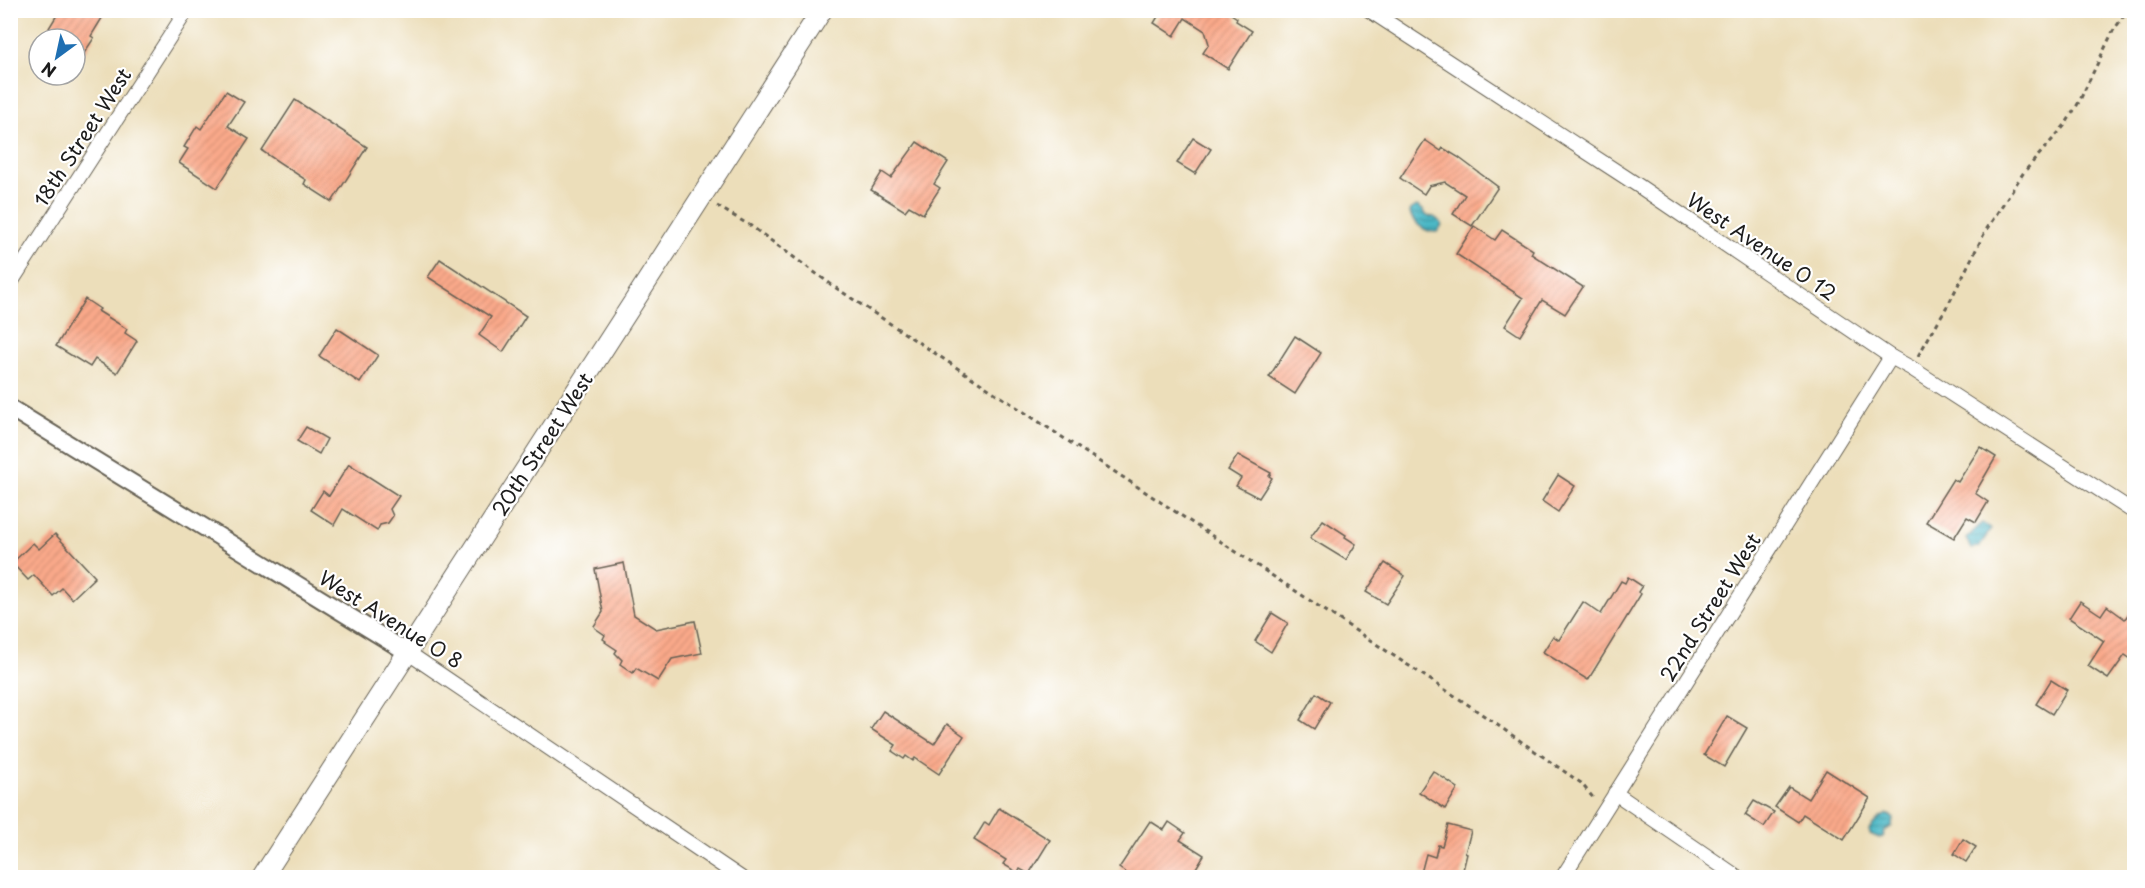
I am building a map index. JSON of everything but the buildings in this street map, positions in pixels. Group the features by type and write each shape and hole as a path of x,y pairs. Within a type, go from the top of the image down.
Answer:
{"main road":[{"name":"20th Street West","path":"262,878 822,10"}],"street":[{"name":"18th Street West","path":"10,284 187,10"},
{"name":"West Avenue O 12","path":"1369,10 1639,186 1891,357 2134,512"},
{"name":"22nd Street West","path":"1562,878 1891,357"},
{"name":"West Avenue O 8","path":"10,408 408,652 741,878"},
{"path":"1615,793 1739,878"}],"path":[{"path":"1911,368 1946,309 1986,230 2024,172 2065,125 2079,102 2113,31 2128,10"},
{"path":"702,198 751,226 836,288 1470,706 1581,783 1604,812"}],"water":[{"path":"1417,206 1427,216 1434,217 1441,222 1442,225 1437,232 1420,227 1414,220 1410,213 1411,209"},
{"path":"1982,523 1991,529 1979,547 1971,548 1966,539"},
{"path":"1888,814 1893,817 1892,826 1885,831 1883,837 1879,838 1870,834 1869,830 1875,822"}]}
